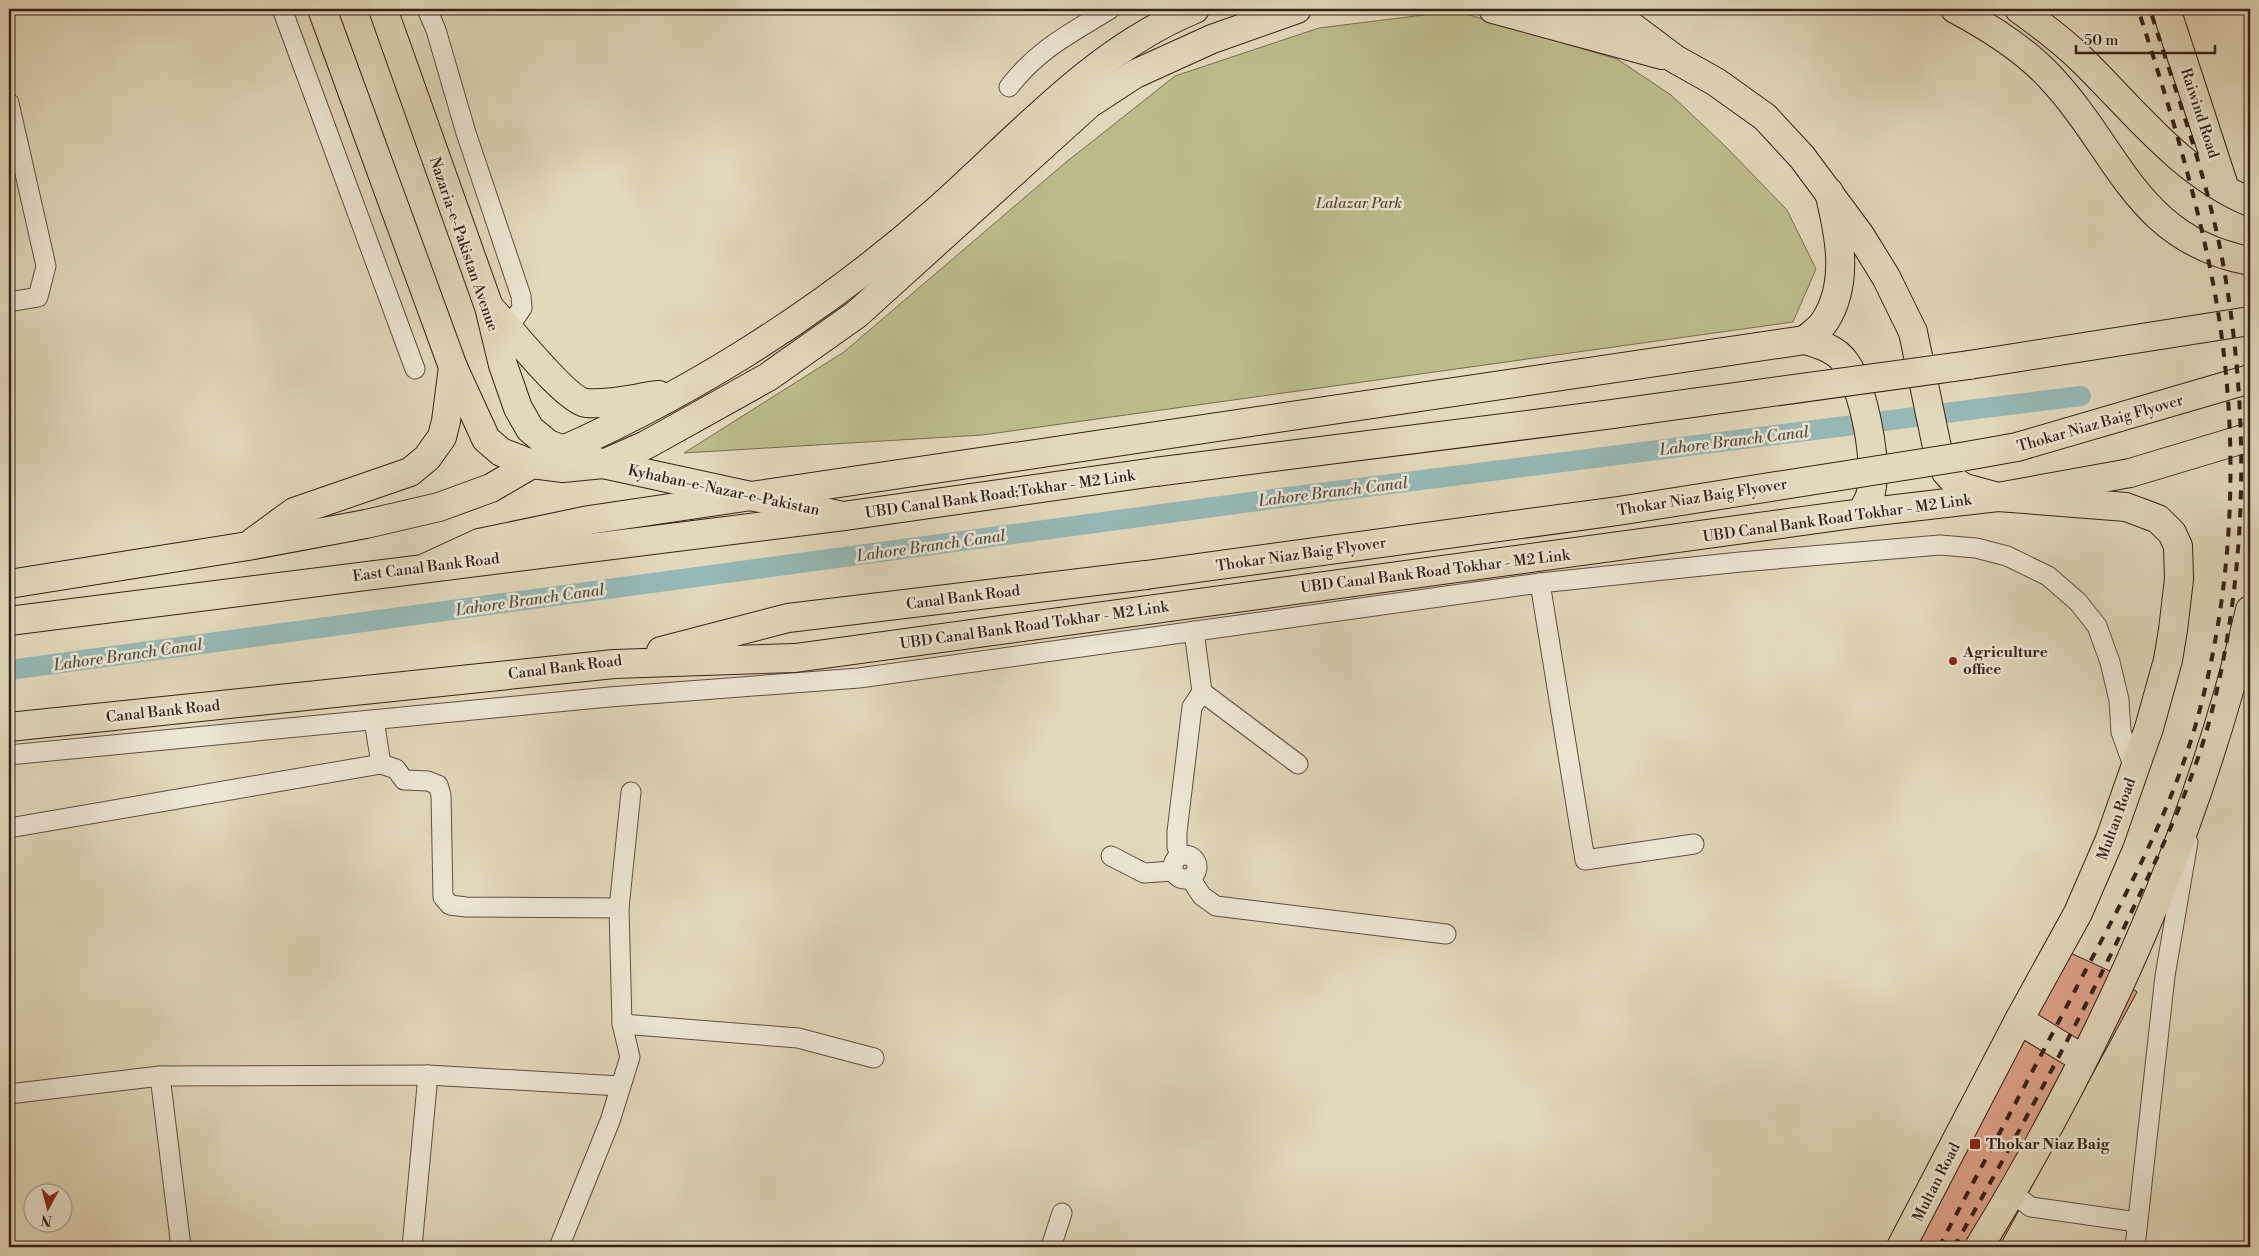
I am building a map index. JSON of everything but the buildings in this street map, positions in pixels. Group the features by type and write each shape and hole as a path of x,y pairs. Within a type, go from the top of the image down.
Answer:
{"main road":[{"path":"322,9 453,367 486,439 501,452 532,464 563,468 604,464 646,446 768,377 857,314 1089,104 1135,74 1212,39 1296,9"},
{"name":"Nazaria-e-Pakistan Avenue","path":"383,9 489,307 503,365 518,408 530,429 539,438 563,451 604,464"},
{"path":"9,584 248,546 366,524 439,507 491,488 532,464 563,451 678,393 792,323 858,275 934,214 1068,89 1126,44 1170,19 1195,9"},
{"path":"1493,9 1675,59"},
{"path":"1562,9 1631,26 1675,59 1716,82 1765,117 1802,157 1860,235 1886,277 1913,332 1938,452 1946,472 1955,482 1965,488 1998,497"},
{"path":"1955,9 1991,28 2049,76 2071,102 2124,179 2168,227 2200,245 2250,261"},
{"path":"2019,9 2056,37 2158,138 2200,173 2250,202"},
{"path":"2044,9 2056,37"},
{"name":"Raiwind Road","path":"2166,9 2225,189"},
{"path":"1805,340 1824,323 1831,310 1838,280 1841,255 1840,236 1829,192"},
{"path":"489,307 562,388 584,403 607,403 678,393"},
{"name":"UBD Canal Bank Road;Tokhar - M2 Link","path":"844,516 1155,472 1605,415 1969,365 2250,321"},
{"path":"426,567 479,543 589,520 1805,340 1824,346 1844,361 1861,394 1872,465 1870,498 1860,513"},
{"path":"248,546 294,512 410,472 427,458 442,437 453,367"},
{"name":"Thokar Niaz Baig Flyover","path":"1146,575 1618,511 1989,452 2017,447 2250,379"},
{"name":"UBD Canal Bank Road Tokhar - M2 Link","path":"614,664 795,658 1860,513 1998,497 2130,473 2250,437"},
{"name":"Kyhaban-e-Nazar-e-Pakistan","path":"604,464 844,516"},
{"name":"Multan Road","path":"1901,1247 2019,1020 2078,913 2110,839 2149,728 2168,660 2173,630 2179,564 2178,546 2172,532 2158,519 2126,507 1998,497"},
{"name":"East Canal Bank Road","path":"9,621 426,567 844,516"},
{"name":"Canal Bank Road","path":"9,728 614,664 788,618 1146,575"},
{"path":"1979,1247 2012,1193 2083,1059 2148,920 2209,762 2225,711 2250,610"},
{"path":"2019,1020 2083,1059"}],"street":[{"path":"282,9 415,369"},
{"path":"427,9 436,30 466,133 521,296 522,308 509,327"},
{"path":"1009,87 1024,67 1044,50 1110,9"},
{"path":"9,103 16,171 46,266 38,297 9,302"},
{"path":"9,755 609,697 859,678 1540,584 1740,562 1940,546 1976,548 2007,556 2048,576 2078,602 2097,626 2110,662 2119,700 2120,732 2134,768"},
{"path":"1540,584 1585,860 1694,844"},
{"path":"1194,631 1202,692 1192,707 1177,832 1177,847 1181,868 1202,896 1216,906 1446,934"},
{"path":"1202,692 1298,764"},
{"path":"374,720 381,764"},
{"path":"9,828 381,764 396,769 404,780 428,782 438,785 441,795 443,897 450,905 466,907 619,908"},
{"path":"559,1247 610,1121 630,1057 622,1024 619,908 631,792"},
{"path":"2135,1247 2165,976 2187,850 2191,806"},
{"path":"1111,856 1140,872 1154,873 1181,868"},
{"path":"622,1024 798,1038 874,1058"},
{"path":"9,1094 160,1076 428,1075 620,1086"},
{"path":"412,1247 428,1075"},
{"path":"160,1076 181,1247"},
{"path":"2012,1193 2030,1206 2137,1222"},
{"path":"1051,1247 1062,1213"}],"green space":[{"name":"Lalazar Park","path":"1456,11 1617,59 1671,95 1725,146 1787,210 1816,269 1793,322 982,435 684,453 844,352 1065,163 1175,76 1319,28"}],"waterway":[{"name":"Lahore Branch Canal","path":"1945,413 2081,396"},
{"name":"Lahore Branch Canal","path":"1876,422 1923,416"},
{"name":"Lahore Branch Canal","path":"9,670 1280,498 1854,425"}],"railway":[{"path":"1939,1247 2113,918 2159,824 2195,727 2220,613 2227,555 2230,437 2226,378 2219,320 2209,263 2186,167 2138,9"},
{"path":"1954,1247 2067,1041 2166,839 2206,734 2225,653 2233,599 2241,489 2238,378 2232,324 2224,269 2210,203 2150,9"}],"place":[{"name":"Agriculture office","path":"1953,661"},
{"name":"Thokar Niaz Baig","path":"1975,1144"}]}
